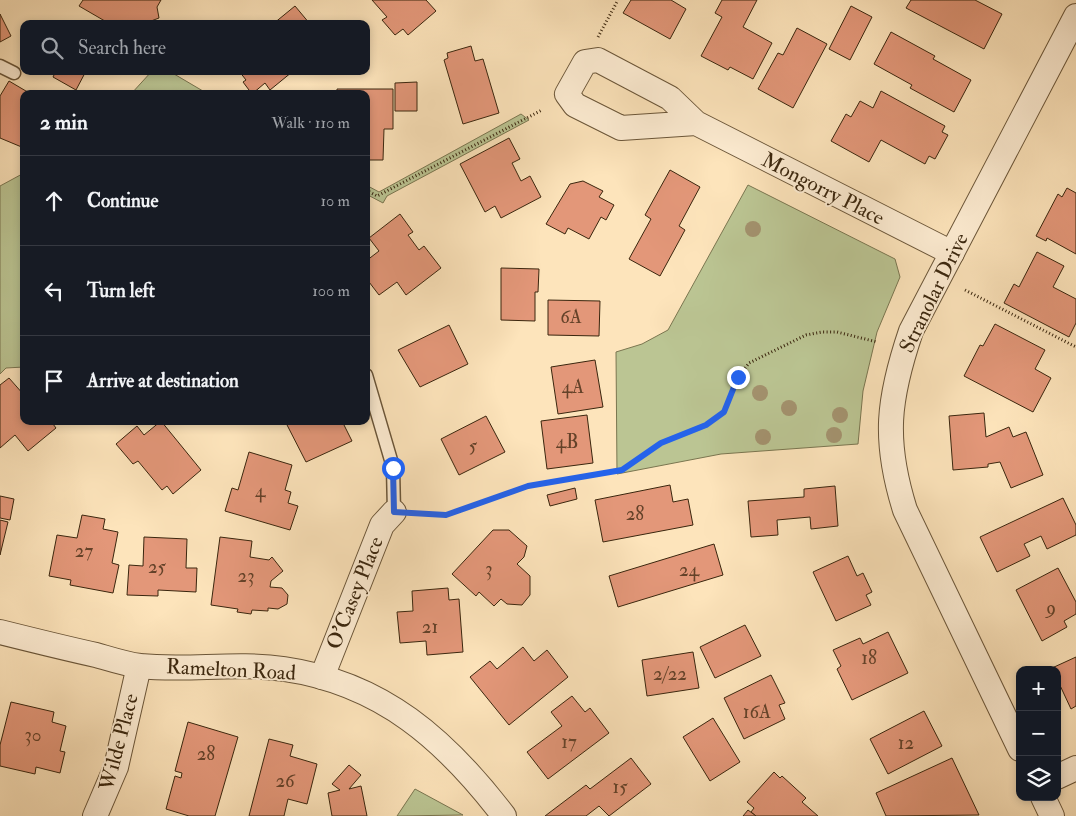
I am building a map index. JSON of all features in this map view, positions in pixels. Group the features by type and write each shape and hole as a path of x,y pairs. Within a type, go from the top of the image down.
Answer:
{"street":[{"name":"Stranolar Drive","path":"1016,740 906,510 897,485 892,455 890,421 894,384 911,330 1076,16"},
{"name":"Mongorry Place","path":"696,123 621,128 575,105 567,94 586,62 598,60 670,98 696,123 952,253"},
{"name":"O'Casey Place","path":"322,677 382,526 394,512"},
{"name":"Ramelton Road","path":"0,632 139,666 228,666 283,669 322,677 384,703 428,732 462,764 504,816"},
{"name":"Wilde Place","path":"95,816 116,767 139,666"},
{"path":"1061,775 1076,768"},
{"path":"1045,801 1052,816"}],"lane":[{"path":"0,66 14,73"},
{"path":"370,389 393,468 394,512"}],"path":[{"path":"596,41 618,0"},
{"path":"370,192 377,196 542,110"},
{"path":"965,290 1076,347"},
{"path":"394,512 446,515 528,486 622,470 661,443 706,425 724,412 738,377 749,363 806,335 822,332 837,332 877,342"}],"green space":[{"path":"148,75 176,75 201,90 135,90"},
{"path":"521,114 529,120 387,196 383,203 370,196 370,187 379,192"},
{"path":"20,175 20,367 6,368 0,374 0,186"},
{"path":"748,185 895,259 900,277 877,332 863,391 858,444 721,454 617,474 616,352 642,344 668,330"},
{"path":"415,789 463,815 397,816"}],"building":[{"path":"83,0 161,0 157,7 159,18 154,20 103,20 79,6"},
{"path":"372,0 426,0 436,11 408,35 403,29 395,35 382,20 387,17"},
{"path":"631,0 671,0 686,9 670,39 623,13"},
{"path":"722,0 757,0 743,27 772,43 753,79 730,67 728,70 701,56 722,17 715,13"},
{"path":"911,0 975,0 1002,14 984,49 906,8"},
{"path":"295,6 307,20 278,20"},
{"path":"851,6 872,17 850,60 829,49"},
{"path":"0,14 11,36 0,42"},
{"path":"797,28 827,44 793,108 758,89 778,53 783,55"},
{"path":"891,32 935,56 933,59 971,80 954,112 910,88 912,85 874,64"},
{"path":"471,46 475,61 483,59 499,113 463,124 444,60 448,58 447,53"},
{"path":"54,75 84,75 76,90 53,77"},
{"path":"242,75 288,75 270,90 265,83 257,90 249,90 243,82 246,80"},
{"path":"9,81 24,90 20,90 20,146 0,138 0,96"},
{"path":"417,82 417,111 395,111 395,83"},
{"path":"393,89 393,129 384,129 383,160 370,160 370,90 337,90"},
{"path":"881,91 945,126 942,132 948,135 935,159 929,156 925,164 881,140 869,162 831,141 846,114 851,117 860,101 873,108"},
{"path":"509,138 520,159 512,163 521,181 530,176 541,197 501,218 495,206 485,212 460,164"},
{"path":"670,170 700,187 679,226 685,230 660,276 629,259 651,219 645,215"},
{"path":"583,181 603,191 599,197 614,205 606,220 601,217 589,239 568,228 565,234 546,224 570,184"},
{"path":"1067,188 1076,193 1076,254 1047,238 1046,241 1036,236 1058,194 1062,197"},
{"path":"400,214 413,232 408,235 419,250 424,246 441,268 406,295 397,282 379,295 370,283 370,258 379,251 370,237"},
{"path":"1037,252 1064,266 1053,287 1076,299 1076,323 1069,337 1004,303 1014,284 1019,287"},
{"path":"501,268 539,269 538,292 535,292 535,321 501,320"},
{"path":"548,300 600,301 599,336 548,335"},
{"path":"995,324 1045,350 1035,369 1051,378 1033,412 964,376 980,345 983,346"},
{"path":"449,325 468,364 420,387 398,350"},
{"path":"595,360 603,407 558,414 551,367"},
{"path":"9,378 20,390 20,425 54,425 56,428 28,451 15,435 0,448 0,385"},
{"path":"984,413 986,437 1009,427 1013,437 1026,432 1043,475 1011,488 1000,462 988,464 988,467 953,470 949,416"},
{"path":"587,415 593,463 547,469 541,421"},
{"path":"486,416 505,452 459,475 441,439"},
{"path":"156,425 164,425 201,470 173,494 167,486 162,490 138,461 133,464 116,444 137,426 144,435"},
{"path":"287,425 344,425 352,441 306,462"},
{"path":"249,452 292,465 285,490 291,492 288,503 298,506 290,530 225,511 232,488 238,490"},
{"path":"670,485 673,502 688,499 693,525 603,542 595,500"},
{"path":"835,486 838,526 811,529 810,517 777,520 778,535 751,537 748,501 804,497 804,489"},
{"path":"575,488 577,499 550,506 547,495"},
{"path":"0,496 14,499 10,520 0,518"},
{"path":"1063,498 1076,525 1076,535 1047,549 1041,536 1024,544 1030,556 997,572 980,537"},
{"path":"82,515 105,519 103,529 118,532 112,563 119,565 113,593 70,585 71,580 49,576 57,535 77,538"},
{"path":"0,520 8,522 0,555"},
{"path":"493,530 509,530 527,546 524,557 517,564 530,576 530,595 522,605 507,604 501,599 494,606 479,592 476,596 452,574"},
{"path":"144,537 187,539 186,568 197,568 196,592 158,590 158,596 127,595 129,565 143,566"},
{"path":"220,537 252,541 250,557 269,560 272,557 283,571 271,581 270,587 282,588 288,595 287,604 278,609 268,608 268,611 252,610 251,614 237,612 238,609 211,605"},
{"path":"714,544 723,575 618,607 609,576"},
{"path":"848,556 857,576 863,573 872,592 866,595 871,605 836,621 813,572"},
{"path":"1058,568 1076,602 1076,614 1064,621 1067,627 1042,641 1016,590"},
{"path":"448,588 449,600 459,599 463,652 427,655 426,641 400,643 397,612 413,611 412,591"},
{"path":"745,625 761,656 715,678 700,647"},
{"path":"888,632 908,673 852,700 837,669 841,666 833,650 860,638 863,644"},
{"path":"523,647 534,661 547,650 568,677 509,725 470,677 490,661 497,669"},
{"path":"693,652 699,688 647,696 642,660"},
{"path":"1076,657 1076,706 1071,709 1061,688 1061,666 1056,666"},
{"path":"771,675 785,703 779,705 785,719 744,739 724,698"},
{"path":"572,696 585,712 590,708 609,733 548,779 527,752 562,726 551,712"},
{"path":"11,702 54,712 52,722 66,726 60,751 65,752 60,773 36,767 35,774 0,766 0,745"},
{"path":"924,711 942,746 888,774 870,739"},
{"path":"713,718 740,762 710,781 683,737"},
{"path":"188,722 238,737 215,816 189,816 166,809 175,776 181,778 182,773 175,771"},
{"path":"269,739 293,745 290,756 317,764 307,804 288,799 284,816 249,816"},
{"path":"631,758 651,784 609,816 599,806 586,816 545,816 586,785 590,789"},
{"path":"952,758 979,815 886,816 876,793"},
{"path":"349,765 361,775 349,789 361,786 367,816 332,816 328,793 340,790 332,784"},
{"path":"774,772 780,778 782,776 806,798 802,802 818,816 756,816 751,812 754,808 747,802"},
{"path":"748,810 756,816 743,816"}],"route":[{"path":"393,468 394,512 446,515 528,486 622,470 661,443 706,425 724,412 738,377"}]}
